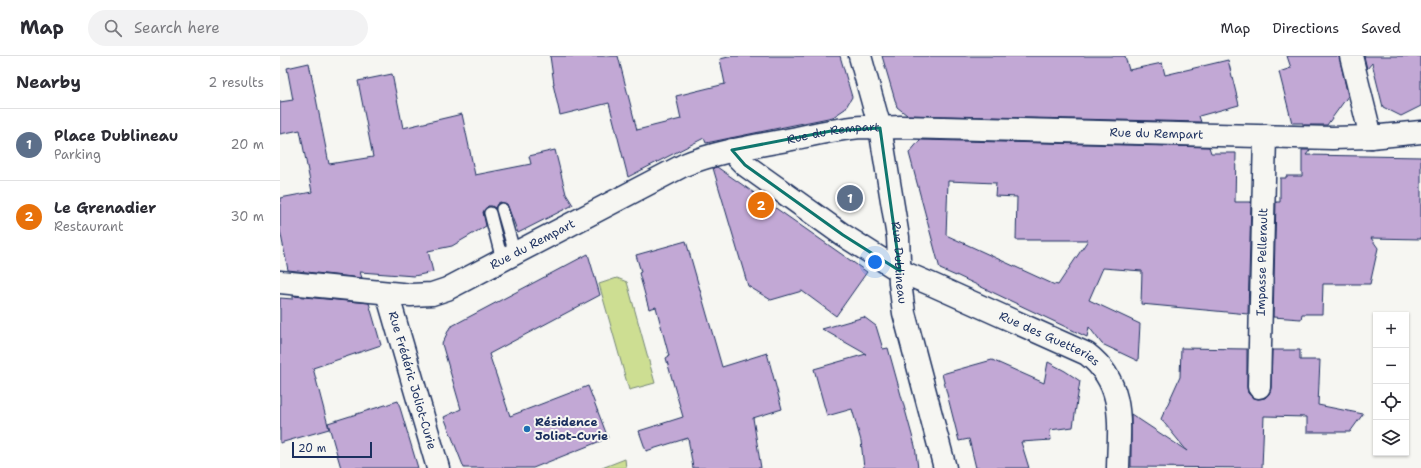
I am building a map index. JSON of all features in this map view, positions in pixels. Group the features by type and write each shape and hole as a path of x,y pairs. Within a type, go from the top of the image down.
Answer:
{"street":[{"name":"Rue Dublineau","path":"860,56 880,128 898,237 900,283 904,313 945,468"},
{"path":"1351,56 1371,137"},
{"name":"Rue du Rempart","path":"280,282 412,295 432,294 447,289 696,160 732,150 831,131 864,127 880,128 901,126 1332,138 1371,137 1421,132"},
{"name":"Impasse Pellerault","path":"1259,387 1265,136"},
{"name":"Rue des Guetteries","path":"732,150 745,165 836,231 900,271 1087,354 1098,363 1107,375 1114,390 1118,410 1118,468"},
{"name":"Rue Frédéric Joliot-Curie","path":"387,293 438,468"}],"lane":[{"path":"502,209 509,257"},
{"path":"490,213 509,257"}],"highlighted area":[{"path":"880,128 900,271 843,235 745,165 732,150 831,131"}],"green space":[{"path":"617,278 627,282 655,383 629,390 599,284"},
{"path":"625,459 626,468 602,468"}],"building":[{"path":"550,56 618,56 637,130 681,119 676,96 725,84 720,59 733,56 840,56 852,97 845,109 833,117 706,143 704,138 628,177 609,103 560,115 553,84"},
{"path":"882,56 1125,56 1129,70 1162,63 1165,75 1228,60 1239,105 1199,116 1201,122 907,115 897,107"},
{"path":"1287,56 1339,56 1348,96 1327,125 1303,125 1303,123 1292,123 1279,72 1291,68"},
{"path":"1364,56 1421,56 1421,106 1401,116 1383,107 1372,63 1367,69"},
{"path":"309,63 329,164 373,157 358,81 392,74 403,128 462,114 475,175 531,164 529,156 555,150 566,194 573,205 518,233 507,204 500,202 495,208 488,206 483,212 486,226 452,246 428,251 433,272 414,276 360,272 362,278 288,270 280,230 280,198 312,192 300,130 280,134 280,102 293,100 287,68"},
{"path":"920,140 1209,147 1211,153 1236,153 1235,202 1251,202 1248,314 1141,304 1142,271 1103,268 1089,300 1140,324 1138,361 1102,344 1089,327 1087,337 956,275 940,269 909,153","holes":["948,181 996,183 995,196 1017,197 1016,240 1088,240 1058,285 1054,284 1055,285 946,235"]},
{"path":"1302,150 1310,150 1306,155 1421,157 1421,239 1371,238 1378,248 1370,284 1323,284 1322,314 1302,314 1301,319 1273,317 1276,202 1280,202 1280,178 1286,178 1286,176 1302,176"},
{"path":"717,167 867,272 836,316 802,291 771,300 748,286 713,168"},
{"path":"686,241 722,367 767,353 782,409 753,418 761,468 693,468 688,438 646,451 639,431 683,417 666,358 669,356 656,307 649,309 639,273 641,272 636,255"},
{"path":"588,254 600,295 489,354 510,416 588,386 608,438 533,468 464,468 444,417 461,409 442,344 450,327"},
{"path":"293,296 369,303 381,345 313,368 329,429 280,443 280,298 293,299"},
{"path":"864,317 876,326 883,349 888,348 915,446 918,468 864,468 861,441 852,409 827,416 814,369 866,354 822,329"},
{"path":"1181,348 1247,349 1248,393 1252,397 1258,399 1265,398 1269,394 1271,388 1272,350 1300,350 1300,360 1320,360 1318,405 1363,414 1350,432 1307,432 1307,417 1264,416 1262,468 1131,467 1131,414 1187,451 1161,419 1180,377"},
{"path":"992,360 1044,383 1048,362 1080,381 1073,427 1050,430 1051,440 1021,442 1029,468 976,468 969,439 959,441 942,374"},
{"path":"398,401 418,468 341,468 328,423"}],"place":[{"name":"Place Dublineau","path":"850,198"},
{"name":"Le Grenadier","path":"761,205"},
{"name":"Résidence Joliot-Curie","path":"527,429"}]}
